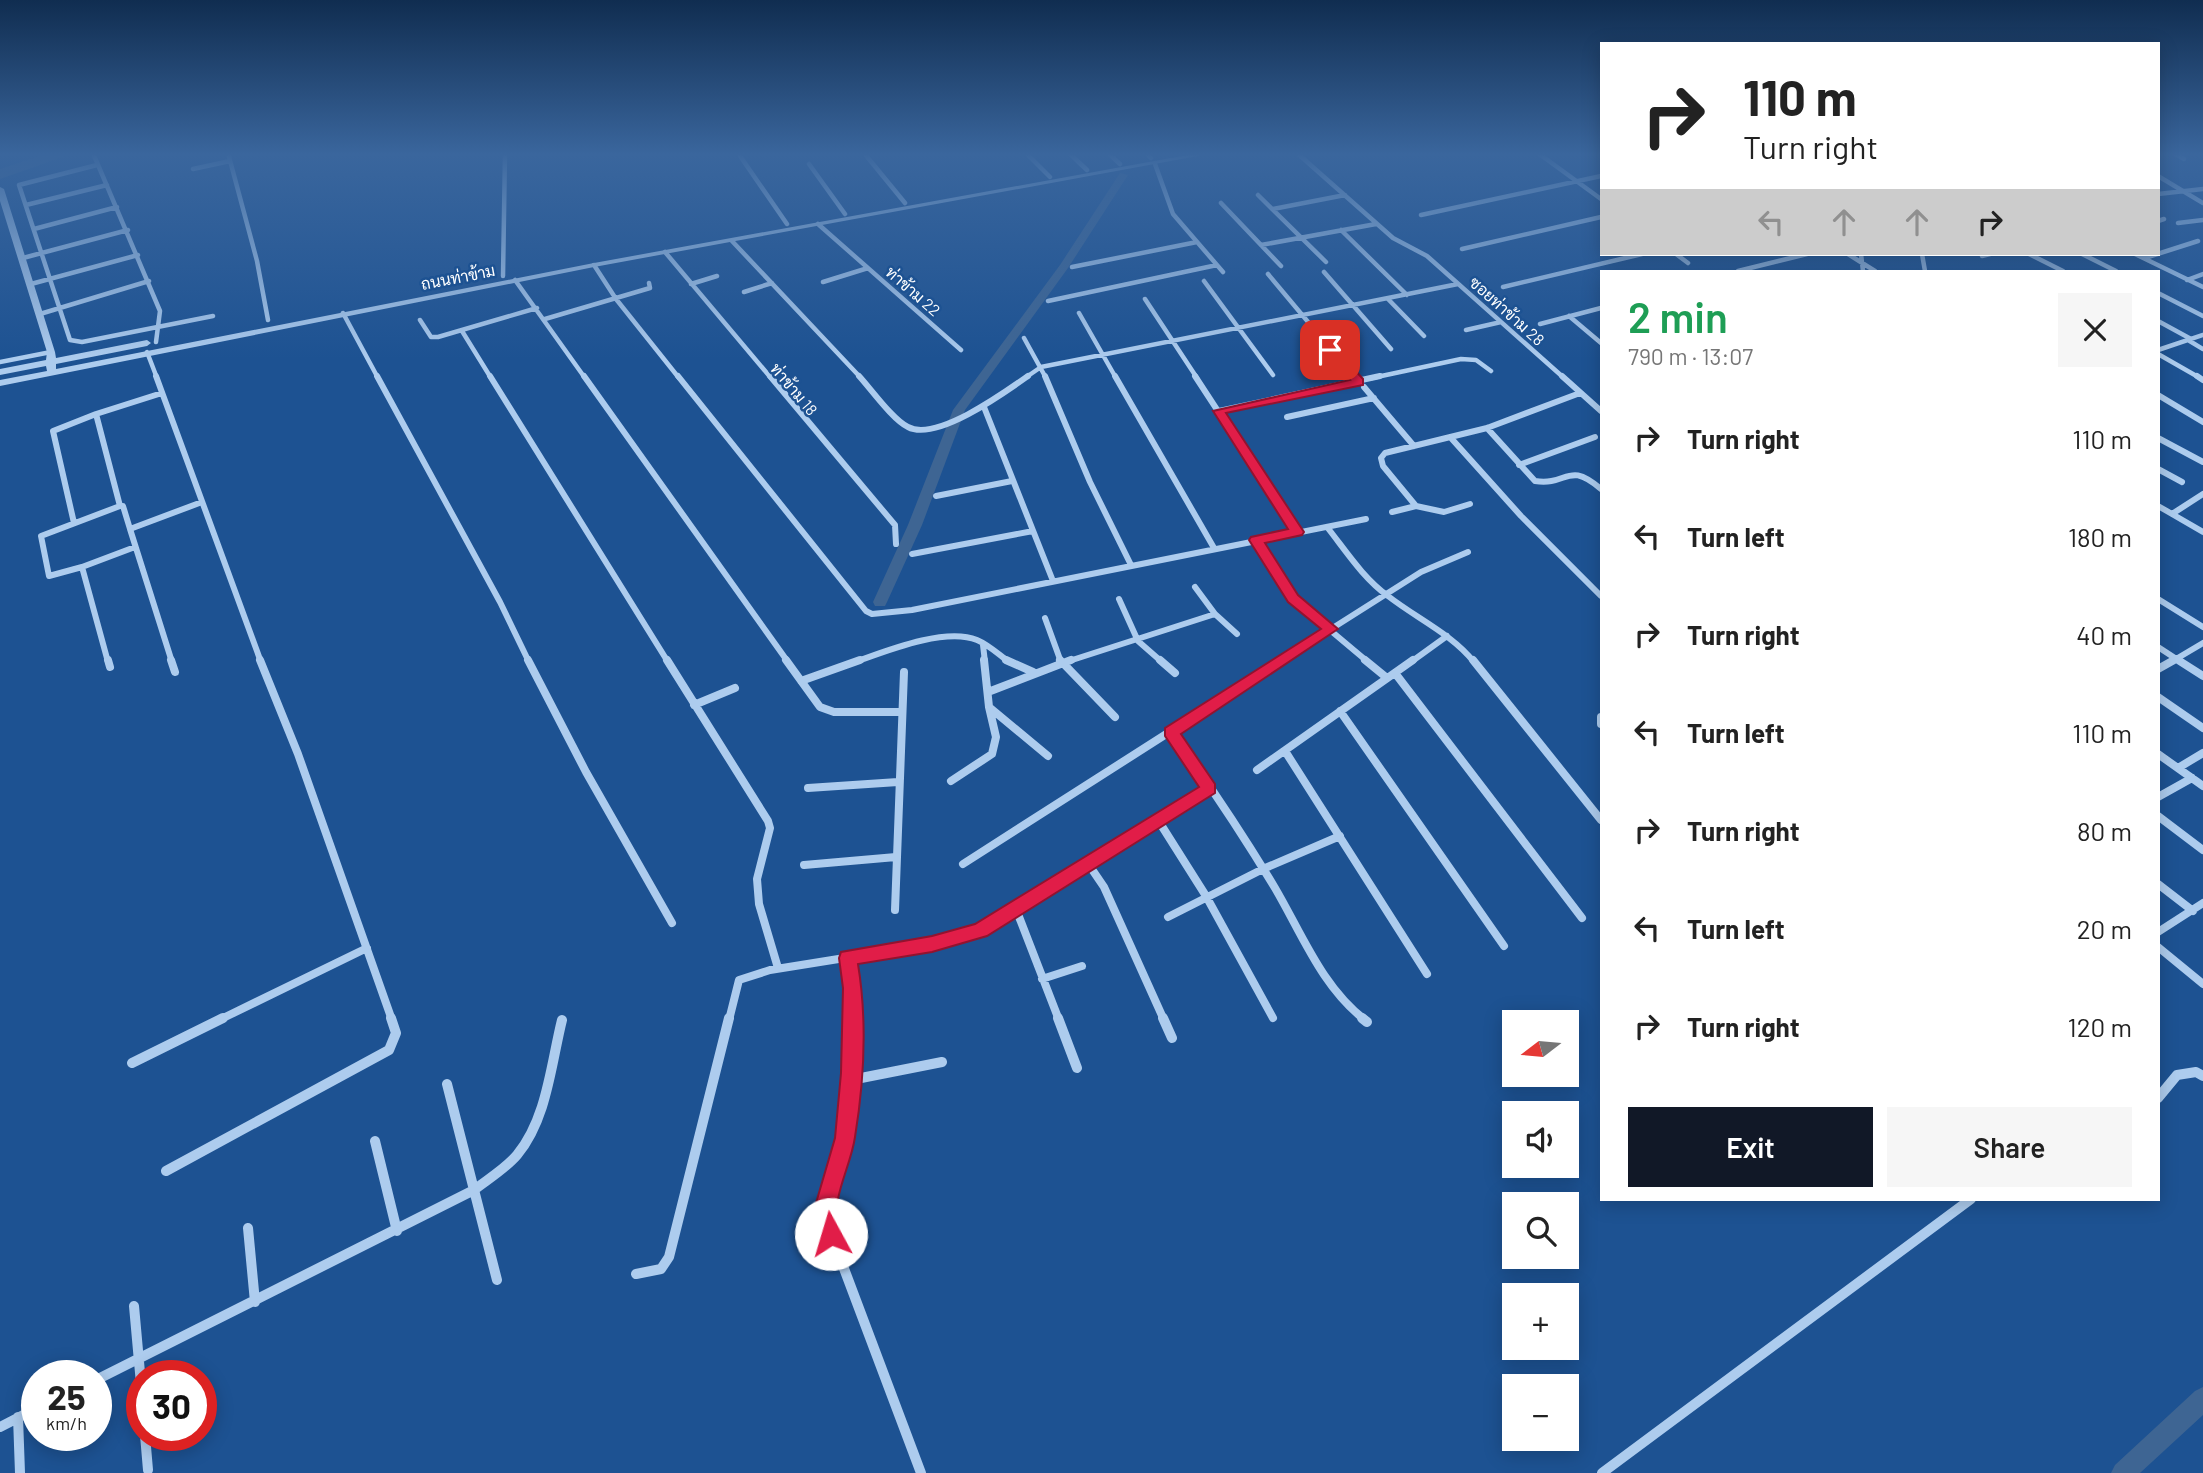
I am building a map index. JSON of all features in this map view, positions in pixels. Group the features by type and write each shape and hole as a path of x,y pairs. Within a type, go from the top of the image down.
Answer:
{"street":[{"path":"11,222 52,357 50,373"},
{"path":"32,222 70,340 74,343 213,316"},
{"path":"34,229 61,222"},
{"path":"124,222 160,311 156,342"},
{"path":"246,222 268,320"},
{"path":"503,276 504,222"},
{"name":"ถนนท่าข้าม","path":"0,372 52,357 156,342 800,222"},
{"name":"ถนนท่าข้าม","path":"0,383 343,313 830,222"},
{"path":"1180,222 1223,272"},
{"path":"1239,222 1281,267"},
{"path":"1286,222 1326,262"},
{"name":"ซอยท่าข้าม 28","path":"1374,222 1392,238 1427,256 1600,410"},
{"path":"1462,249 1580,222"},
{"path":"2178,223 2188,222"},
{"name":"ท่าข้าม 22","path":"818,224 961,350"},
{"path":"1261,245 1376,224"},
{"path":"23,258 128,230"},
{"path":"1340,230 1406,295"},
{"path":"732,241 907,427 925,431 984,407 1041,367 1354,307 1458,284"},
{"path":"1072,267 1197,242"},
{"path":"2160,253 2198,242"},
{"name":"ท่าข้าม 18","path":"665,252 895,525 896,544"},
{"path":"31,284 138,255"},
{"path":"1503,287 1634,256"},
{"path":"1678,256 1688,263"},
{"path":"1742,270 1799,256"},
{"path":"1852,256 1874,270"},
{"path":"1861,256 1863,270"},
{"path":"2033,256 2061,270"},
{"path":"2086,256 2114,270"},
{"path":"2140,256 2203,287"},
{"path":"2145,258 2152,256"},
{"path":"594,265 616,299 866,611 872,614 912,610 1366,519"},
{"path":"1048,301 1217,265"},
{"path":"823,282 868,268"},
{"path":"2048,270 2056,268"},
{"path":"1324,272 1391,349"},
{"path":"1268,274 1358,382"},
{"path":"2188,280 2203,274"},
{"path":"691,284 717,276"},
{"path":"515,280 820,707 827,711 902,712"},
{"path":"40,314 149,281"},
{"path":"1204,281 1273,375"},
{"path":"545,319 650,288 649,283"},
{"path":"744,292 772,283"},
{"path":"2160,294 2203,316"},
{"path":"1144,299 1297,532"},
{"path":"1388,299 1424,336"},
{"path":"420,320 431,337 462,331 537,308"},
{"path":"1540,324 1600,308"},
{"path":"343,313 500,602 545,698 673,923"},
{"path":"1079,313 1214,548"},
{"path":"1569,316 1600,342"},
{"path":"1466,330 1501,322"},
{"path":"2160,322 2203,349"},
{"path":"462,331 768,821 770,828 757,878 759,904 778,968"},
{"path":"2160,351 2203,335"},
{"path":"1024,338 1041,367 1090,482 1131,565"},
{"path":"147,352 298,754 397,1033 392,1046 166,1171"},
{"path":"2160,353 2203,380"},
{"path":"0,362 52,357"},
{"path":"1219,411 1461,359 1476,360 1491,371"},
{"path":"1364,387 1414,446"},
{"path":"74,523 54,429 162,393"},
{"path":"1416,506 1383,466 1381,458 1385,453 1487,428 1580,393"},
{"path":"2160,396 2203,422"},
{"path":"1287,416 1374,398"},
{"path":"984,407 1054,581"},
{"path":"96,414 120,506 123,506 175,672"},
{"path":"1487,428 1535,481 1546,482 1578,472 1584,473 1600,488"},
{"path":"1519,465 1595,437"},
{"path":"1451,438 1560,556 1600,595"},
{"path":"2160,439 2203,462"},
{"path":"2160,470 2182,482"},
{"path":"936,496 1012,481"},
{"path":"2172,514 2203,494"},
{"path":"130,529 202,502"},
{"path":"1392,512 1416,506 1444,512 1469,504"},
{"path":"120,506 41,536 49,576 135,547"},
{"path":"2160,507 2203,533"},
{"path":"1328,527 1356,566 1386,594 1447,636 1473,661 1600,819"},
{"path":"912,554 1033,531"},
{"path":"1256,540 1293,599 1391,675 1582,918"},
{"path":"963,864 1421,572 1468,552"},
{"path":"82,567 110,667"},
{"path":"1195,587 1215,614 1237,634"},
{"path":"1119,599 1138,641 1175,673"},
{"path":"2160,600 2203,627"},
{"path":"988,692 1033,672 1138,641 1215,614"},
{"path":"1045,618 1062,664 1115,717"},
{"path":"801,681 896,648 964,636 983,644 1010,666 1033,672"},
{"path":"1257,770 1447,636"},
{"path":"2160,668 2203,643"},
{"path":"951,781 983,763 997,747 998,734 989,707 983,644"},
{"path":"2160,648 2203,676"},
{"path":"895,910 904,672"},
{"path":"694,705 735,688"},
{"path":"2160,698 2203,728"},
{"path":"989,707 1048,756"},
{"path":"1340,711 1504,946"},
{"path":"1171,732 1263,869 1333,987 1352,1011 1367,1022"},
{"path":"1285,751 1427,974"},
{"path":"2178,768 2203,753"},
{"path":"2160,755 2203,786"},
{"path":"2160,796 2192,778"},
{"path":"808,788 898,782"},
{"path":"636,1274 661,1269 669,1257 739,980 748,974 778,968 966,936 1016,909 1087,862 1210,789"},
{"path":"2160,818 2203,850"},
{"path":"1158,820 1206,896 1273,1018"},
{"path":"1168,917 1263,869 1340,836"},
{"path":"804,865 896,857"},
{"path":"1087,862 1104,887 1172,1038"},
{"path":"2160,886 2193,911"},
{"path":"2160,931 2203,903"},
{"path":"1016,909 1077,1068"},
{"path":"132,1063 367,948"},
{"path":"2160,949 2203,984"},
{"path":"848,958 853,1030 850,1080 845,1138 827,1203 828,1216 831,1234 921,1473"},
{"path":"1042,979 1082,966"},
{"path":"112,1372 474,1190 516,1156 525,1143 533,1126 562,1020"},
{"path":"850,1080 942,1062"},
{"path":"2160,1096 2177,1075 2196,1072 2203,1076"},
{"path":"447,1084 498,1280"},
{"path":"375,1141 397,1231"},
{"path":"1602,1473 1968,1201"},
{"path":"248,1228 255,1302"},
{"path":"134,1306 139,1359"},
{"path":"0,1427 21,1416"},
{"path":"18,1418 20,1473"},
{"path":"146,1451 148,1471"}],"waterway":[{"path":"880,602 915,525 959,410 1064,266 1093,222"},
{"path":"2123,1473 2203,1399"}],"route":[{"path":"831,1234 827,1203 845,1138 851,1073 852,988 848,958 932,944 980,930 1210,789 1171,732 1331,629 1293,599 1256,540 1297,532 1219,411 1358,382 1330,350"}]}
